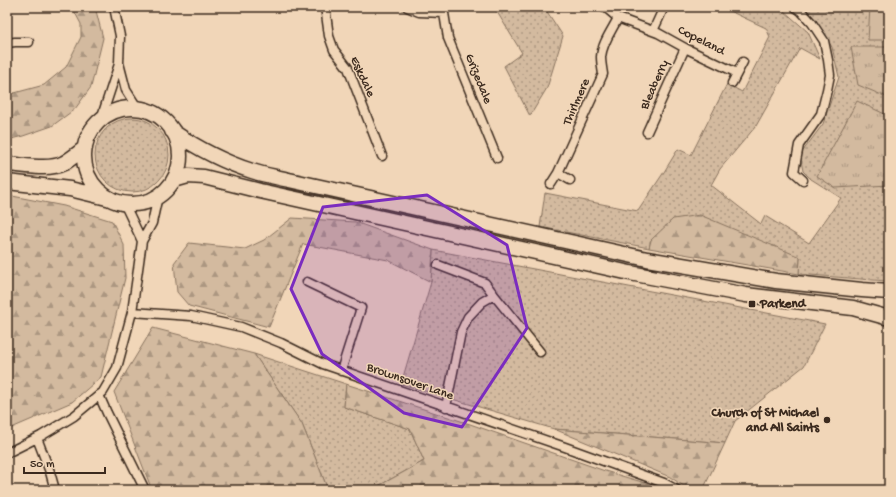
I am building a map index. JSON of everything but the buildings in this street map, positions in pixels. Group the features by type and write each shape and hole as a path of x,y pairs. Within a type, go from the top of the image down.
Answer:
{"highway":[{"path":"7,182 70,189 124,203 136,204 147,202 167,189 174,180 180,155 178,142 172,131 163,120 151,112 138,109 125,109 112,112 93,128 88,137 85,148 84,163 89,177 97,189 108,198"},
{"path":"172,131 194,146 222,159 252,171 289,180 647,260 776,280 889,292"},
{"path":"7,164 46,167 56,166 65,163 85,148"},
{"path":"174,180 188,176 204,177 276,195 630,273 746,295 853,308 889,318"}],"street":[{"path":"114,7 120,36 120,63 126,90 138,109"},
{"name":"Eskdale","path":"325,7 329,36 334,50 348,68 382,156"},
{"path":"407,7 419,12 443,10"},
{"name":"Copeland","path":"605,7 618,18 653,31 737,73"},
{"path":"653,31 664,7"},
{"path":"795,7 812,23 824,41 830,75 821,114 799,145 794,172 803,180"},
{"name":"Grizedale","path":"443,10 448,38 496,158"},
{"name":"Thirlmere","path":"551,184 558,173 603,74 601,58 602,51 618,18"},
{"path":"7,43 29,42"},
{"name":"Bleaberry","path":"647,132 685,48"},
{"path":"732,83 743,62"},
{"path":"101,120 120,63"},
{"path":"558,173 570,180"},
{"path":"7,453 37,438 74,416 103,392 118,366 132,312 142,241 152,223 158,196"},
{"path":"124,203 142,241"},
{"path":"438,265 485,283 540,352"},
{"path":"307,282 361,308 341,371"},
{"path":"446,407 461,332 468,318 482,302 494,295"},
{"name":"Brownsover Lane","path":"132,312 191,316 241,327 281,343 323,364 341,371 565,447 664,483 677,490"},
{"path":"99,395 145,490"},
{"path":"37,438 55,490"}],"highlighted area":[{"path":"427,195 507,245 527,328 462,427 404,413 322,354 291,289 323,207"}],"green space":[{"path":"72,7 95,7 103,38 91,87 75,109 52,126 7,140 7,95 44,85 66,67 81,37 81,24"},
{"path":"494,7 544,7 563,36 547,88 530,116 504,66 522,53"},
{"path":"721,7 772,7 783,10 808,32 820,59 800,48 756,126 720,169 711,185 761,224 765,216 809,243 841,198 811,179 803,171 800,155 823,124 839,77 832,47 809,12 803,7 889,7 889,281 799,274 800,257 651,240 649,248 540,227 545,193 638,211 678,149 691,155 727,84 742,92 770,37 766,28"},
{"path":"870,7 889,7 889,40 868,40"},
{"path":"851,47 889,47 889,98 858,85"},
{"path":"857,101 889,116 889,185 835,188 817,176"},
{"path":"125,118 139,118 153,124 163,134 169,148 167,169 163,176 153,186 139,192 125,192 111,186 101,176 95,162 95,148 101,134 111,124"},
{"path":"7,195 64,206 112,221 124,245 125,278 101,377 72,402 7,430"},
{"path":"700,215 800,257 799,274 649,248 651,240 673,219"},
{"path":"292,218 355,222 433,250 431,282 388,260 303,244 269,327 189,306 177,292 174,263 189,243 245,249 264,240"},
{"path":"433,250 825,324 804,366 735,421 725,443 554,429 401,384 431,282"},
{"path":"153,328 254,354 302,424 328,490 152,490 114,392"},
{"path":"254,354 346,384 344,407 410,429 424,461 371,490 328,490 302,424"},
{"path":"346,384 665,490 371,490 424,461 410,429 344,407"},
{"path":"554,429 725,443 703,490 690,490 670,477"}],"place":[{"name":"Parkend","path":"752,304"},
{"name":"Church of St Michael and All Saints","path":"827,420"}]}
